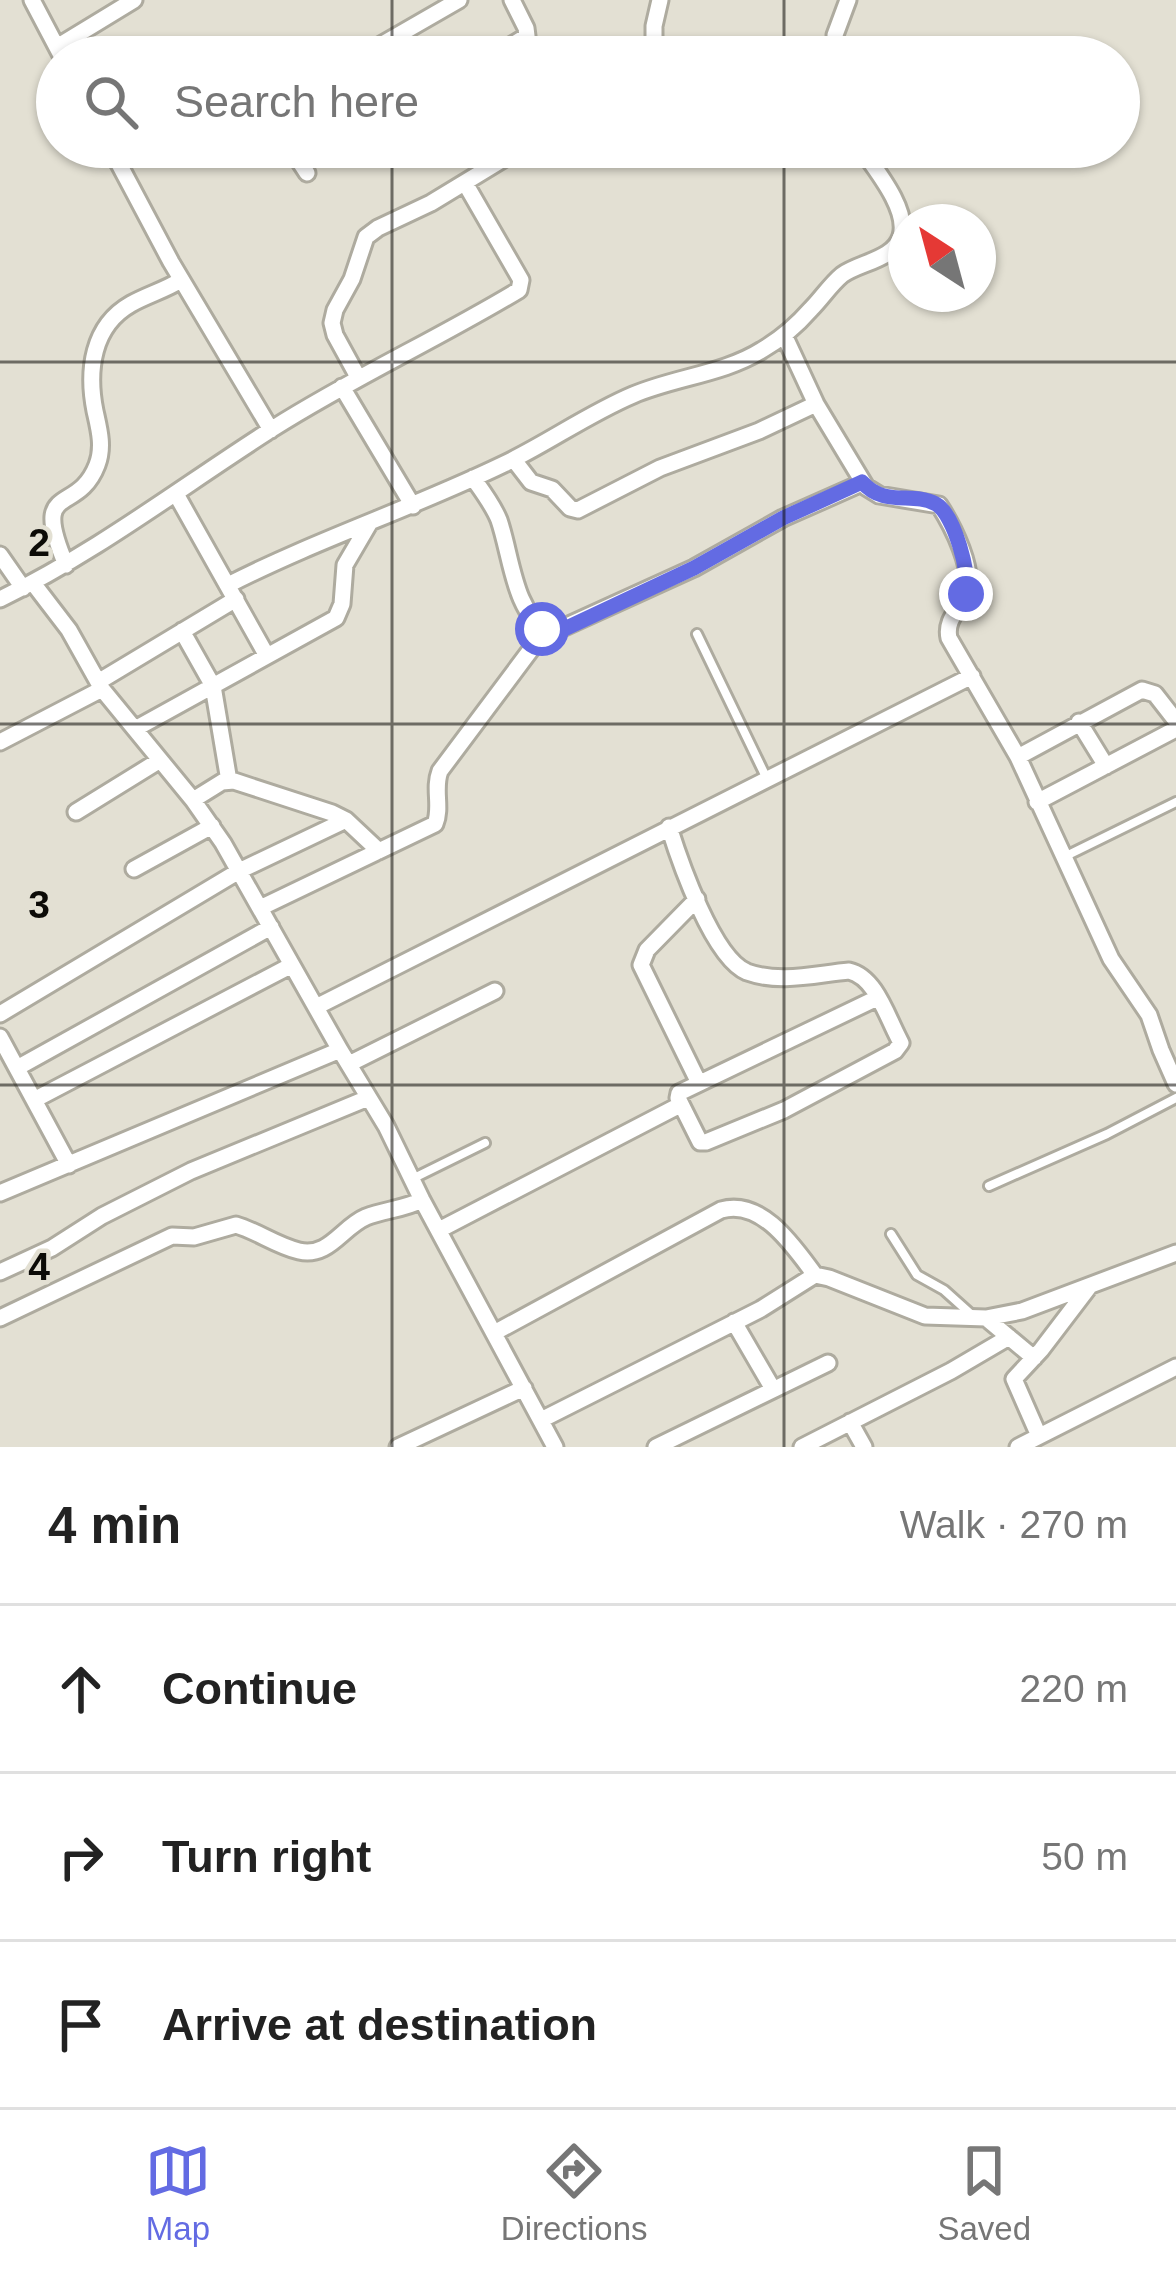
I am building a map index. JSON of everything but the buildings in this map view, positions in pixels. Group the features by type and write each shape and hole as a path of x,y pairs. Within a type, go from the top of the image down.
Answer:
{"street":[{"path":"32,0 51,36"},
{"path":"83,36 134,0"},
{"path":"396,36 459,0"},
{"path":"512,0 527,36"},
{"path":"654,36 660,0"},
{"path":"835,36 848,0"},
{"path":"121,168 271,430"},
{"path":"304,168 307,173"},
{"path":"358,377 332,323 363,243 378,228 489,168"},
{"path":"0,742 182,632 281,558 514,460 618,401 743,360 784,335 839,278 899,242 900,212 873,168"},
{"path":"0,599 66,565 358,377 516,292 522,286 465,183"},
{"path":"66,565 52,533 51,518 62,500 88,481 102,447 91,391 96,341 129,305 181,280"},
{"path":"784,335 816,404 862,482 879,495 941,508 959,543 968,583 946,631 1018,757 1111,959 1149,1015 1176,1084"},
{"path":"342,387 413,506"},
{"path":"514,460 530,482 552,489 578,510 661,468 816,404"},
{"path":"473,478 497,517 515,584 544,632 550,634 694,568 783,518 862,482"},
{"path":"176,494 267,656"},
{"path":"135,729 339,615 345,565 370,523"},
{"path":"0,555 69,630 100,685 212,826 386,1126 556,1447"},
{"path":"182,632 213,686 229,781"},
{"path":"260,908 435,824 440,771 544,632"},
{"path":"316,1007 972,676"},
{"path":"1018,757 1146,689 1155,694 1176,725 1037,802"},
{"path":"1079,722 1106,766"},
{"path":"76,812 160,760"},
{"path":"193,800 229,781 324,809 346,820 380,851"},
{"path":"0,1014 239,871 346,820"},
{"path":"134,869 212,826"},
{"path":"669,827 679,859 723,950 744,970 795,978 856,972 865,977 877,998 901,1045 784,1110 702,1143 697,1139 679,1093 877,998"},
{"path":"697,899 647,950 641,965 699,1083"},
{"path":"17,1068 271,927"},
{"path":"34,1100 292,965"},
{"path":"0,1193 345,1057 495,991"},
{"path":"0,1037 69,1166"},
{"path":"0,1272 191,1171 368,1098"},
{"path":"439,1230 680,1105"},
{"path":"0,1318 172,1236 194,1238 236,1225 297,1251 311,1252 328,1246 361,1219 422,1200"},
{"path":"494,1333 728,1208 745,1209 777,1229 815,1275 926,1316 981,1318 1022,1311 1176,1253"},
{"path":"541,1420 773,1302 815,1275"},
{"path":"1039,1436 1015,1376 1091,1285"},
{"path":"981,1318 1034,1358"},
{"path":"734,1322 773,1389"},
{"path":"802,1447 1009,1336"},
{"path":"656,1447 828,1363"},
{"path":"1018,1447 1176,1367"},
{"path":"398,1447 524,1388"},
{"path":"850,1422 864,1447"}],"lane":[{"path":"698,634 767,778"},
{"path":"1063,858 1176,802"},
{"path":"989,1186 1176,1097"},
{"path":"412,1179 485,1143"},
{"path":"892,1234 915,1272 981,1318"}],"route":[{"path":"542,629 558,632 862,482 879,495 941,508 959,543 966,594"}]}
